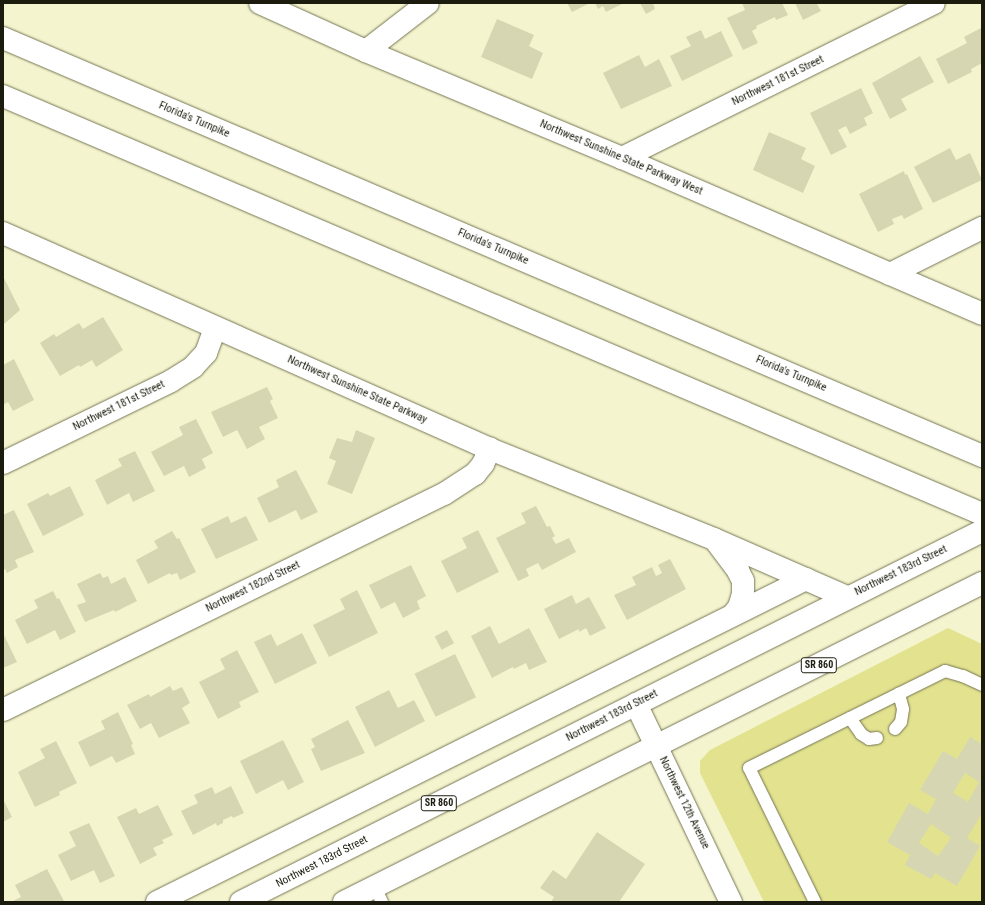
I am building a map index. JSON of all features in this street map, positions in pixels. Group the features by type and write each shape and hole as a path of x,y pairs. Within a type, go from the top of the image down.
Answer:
{"main road":[{"name":"Northwest Sunshine State Parkway West","path":"260,3 366,51 622,158 982,314"},
{"path":"366,51 428,3"},
{"name":"Northwest 181st Street","path":"622,158 934,3"},
{"name":"Florida's Turnpike","path":"3,38 982,456"},
{"path":"3,96 982,514"},
{"path":"890,274 982,228"},
{"name":"Northwest Sunshine State Parkway","path":"3,233 490,449 714,539 847,597"},
{"name":"Northwest 181st Street","path":"3,463 171,380 193,367 206,353 215,328"},
{"name":"Northwest 182nd Street","path":"3,710 444,494 475,474 483,464 490,449"},
{"name":"Northwest 183rd Street","path":"241,902 982,530"},
{"path":"714,539 738,571 743,581 743,594 739,607 733,615"},
{"path":"157,902 806,579"},
{"name":"SR 860","path":"344,902 378,894 657,746 982,583"},
{"name":"Northwest 12th Avenue","path":"636,704 731,902"}],"lane":[{"path":"815,902 749,768 945,671 963,676 982,685"},
{"path":"895,729 901,722 903,709 899,694"},
{"path":"850,718 861,734 869,738 877,738"}],"shaded area":[{"path":"948,628 982,644 982,902 764,902 700,773 700,761 710,750"}],"building":[{"path":"567,3 590,3 572,12"},
{"path":"595,3 624,3 606,12 603,6 598,9"},
{"path":"640,3 653,3 655,9 646,14"},
{"path":"742,3 782,3 788,15 776,20 775,17 756,26 757,28 752,31 758,43 743,50 727,18 745,10"},
{"path":"795,3 819,3 817,4 821,11 803,20"},
{"path":"497,19 534,35 529,46 543,53 532,79 481,57"},
{"path":"981,28 982,63 971,69 972,72 948,84 936,59 967,43 964,37"},
{"path":"701,30 705,39 721,31 733,56 682,81 670,56 691,46 686,37"},
{"path":"639,55 645,67 659,59 672,86 621,109 603,73"},
{"path":"920,56 934,82 901,99 907,110 890,119 872,83"},
{"path":"861,88 873,113 864,118 867,125 850,134 846,126 838,130 847,147 831,155 810,113"},
{"path":"769,132 806,148 801,159 815,166 803,193 753,170"},
{"path":"950,148 956,160 970,153 982,180 933,203 914,167"},
{"path":"904,171 905,175 907,174 923,209 904,219 902,215 892,219 894,224 878,232 859,194"},
{"path":"3,276 20,310 3,325"},
{"path":"103,317 123,350 96,367 92,360 80,367 79,365 60,376 40,343 54,334 56,337 79,323 83,329"},
{"path":"14,359 34,400 13,411 8,402 3,405 3,365"},
{"path":"267,387 273,399 270,401 278,418 259,427 265,439 247,449 237,430 223,437 211,412"},
{"path":"196,419 213,453 202,459 206,468 189,477 184,466 164,476 151,452 183,435 179,427"},
{"path":"356,430 375,438 352,494 327,484 336,461 329,458 337,438 352,442"},
{"path":"135,451 155,491 133,502 129,493 107,505 95,480 122,466 118,459"},
{"path":"296,470 318,512 301,520 296,510 269,523 257,498 279,487 276,480"},
{"path":"70,486 84,515 43,536 27,504 48,493 50,496"},
{"path":"536,506 547,527 550,526 555,536 552,538 556,544 569,538 576,552 542,570 538,563 526,569 529,576 518,581 496,538 526,523 521,513"},
{"path":"14,510 34,552 15,560 18,567 7,573 5,569 3,569 3,515"},
{"path":"228,516 231,523 246,516 258,540 216,559 201,529"},
{"path":"478,530 499,572 457,593 441,561 467,548 462,538"},
{"path":"172,531 177,539 179,538 196,572 180,580 177,573 171,575 170,573 148,584 136,560 158,548 154,541"},
{"path":"670,559 686,589 627,620 614,595 636,585 632,577 652,567 656,576 662,573 658,565"},
{"path":"411,565 426,596 417,601 420,609 403,618 395,602 381,609 369,585"},
{"path":"100,573 103,578 108,576 111,584 125,577 137,601 115,612 114,610 85,622 77,605 86,602 77,584"},
{"path":"357,590 378,633 329,657 313,625 345,609 340,599"},
{"path":"53,591 57,599 59,598 76,632 60,640 55,630 27,644 15,620 38,608 34,600"},
{"path":"572,595 576,604 589,597 606,628 590,636 586,628 579,632 579,629 559,639 544,609"},
{"path":"490,626 499,644 529,628 547,662 529,670 526,663 514,669 513,667 492,678 471,636"},
{"path":"447,630 454,643 442,650 435,637"},
{"path":"3,633 17,662 3,668"},
{"path":"302,633 317,663 275,684 254,642 271,634 277,646"},
{"path":"237,650 259,692 239,702 241,707 218,719 199,682 225,669 220,659"},
{"path":"455,654 476,697 436,717 415,674"},
{"path":"170,686 173,691 182,687 190,703 182,708 190,723 159,738 151,723 140,729 127,705 149,694 150,697"},
{"path":"389,690 398,708 414,700 425,721 375,747 355,707"},
{"path":"118,712 133,744 131,745 135,754 116,763 112,756 90,767 78,742 105,729 101,721"},
{"path":"348,720 365,753 321,771 311,749 315,747 311,739"},
{"path":"970,737 982,744 982,813 967,838 980,846 957,886 935,873 931,879 905,865 910,855 887,842 909,803 928,814 936,799 920,790 943,751 957,759","holes":["965,773 979,782 968,802 953,793","931,824 951,838 938,856 919,843"]},
{"path":"283,740 304,782 288,790 283,780 256,794 240,761"},
{"path":"56,741 77,783 59,792 60,795 35,807 18,772 45,758 40,749"},
{"path":"231,786 244,813 233,818 232,816 223,820 223,823 217,826 216,823 193,835 181,811 198,803 194,795 212,787 215,794"},
{"path":"3,799 12,817 3,822"},
{"path":"158,805 173,835 162,840 164,843 153,848 157,855 140,864 117,817 136,808 139,814"},
{"path":"89,823 115,876 100,883 94,870 71,881 58,855 76,846 69,832"},
{"path":"597,832 645,864 619,902 551,902 554,897 540,888 553,870 566,879"},
{"path":"47,869 64,901 11,902 21,897 15,885"}]}
